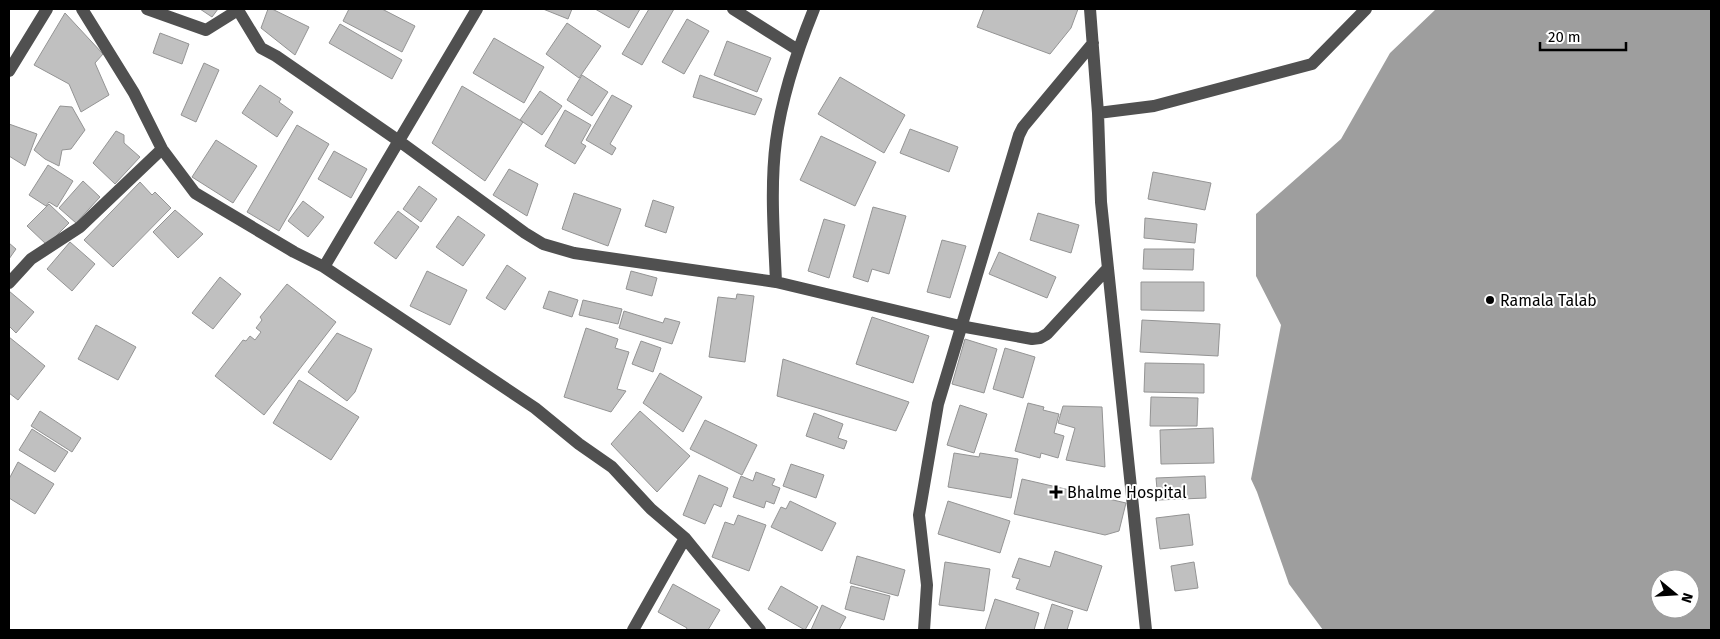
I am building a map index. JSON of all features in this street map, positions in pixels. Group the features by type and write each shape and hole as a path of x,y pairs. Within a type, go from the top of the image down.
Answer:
{"street":[{"path":"9,71 47,9"},
{"path":"82,9 134,94 162,149 194,194 294,252 324,267 535,408 579,444 612,467 651,509 685,538 760,630"},
{"path":"147,9 206,30 238,9 261,48 276,56 399,141 543,244 574,253 776,282 960,326 1032,339 1040,338 1047,334 1108,268"},
{"path":"324,267 477,9"},
{"path":"733,9 798,50"},
{"path":"776,282 773,189 776,142 782,103 798,50 814,9"},
{"path":"1090,9 1098,113 1101,202 1146,630"},
{"path":"1098,113 1154,106 1312,64 1366,9"},
{"path":"924,630 927,585 919,515 938,404 960,326 1019,135 1023,127 1093,43"},
{"path":"9,283 31,259 80,227 162,149"},
{"path":"633,630 685,538"}],"shaded area":[{"name":"Ramala Talab","path":"1436,9 1711,9 1711,630 1323,630 1289,584 1251,479 1281,325 1256,276 1256,214 1341,139 1390,53"}],"building":[{"path":"200,9 218,9 212,17"},
{"path":"268,9 272,9 309,27 295,55 261,28"},
{"path":"349,9 382,9 415,26 402,52 343,21"},
{"path":"543,9 572,9 568,19"},
{"path":"595,9 640,9 629,28"},
{"path":"649,9 674,9 642,65 622,54"},
{"path":"984,9 1078,9 1071,28 1050,54 977,27"},
{"path":"65,13 103,54 95,63 109,95 81,112 69,84 34,65"},
{"path":"687,19 709,31 684,74 662,62"},
{"path":"567,23 601,46 579,78 546,54"},
{"path":"340,24 402,60 392,79 329,43"},
{"path":"160,33 189,44 182,64 153,53"},
{"path":"494,38 544,67 524,103 473,73"},
{"path":"727,41 771,58 757,92 714,75"},
{"path":"204,63 219,70 196,122 181,115"},
{"path":"582,75 608,92 592,116 567,100"},
{"path":"700,75 762,99 755,115 693,97"},
{"path":"840,77 905,115 884,153 818,114"},
{"path":"260,85 281,99 279,102 293,112 277,137 242,113"},
{"path":"462,86 523,122 485,181 432,143"},
{"path":"540,91 562,106 542,135 520,120"},
{"path":"612,95 632,106 610,144 616,148 612,155 586,140"},
{"path":"60,106 72,107 85,130 71,149 62,150 59,166 45,159 34,150"},
{"path":"565,110 591,125 581,143 586,146 575,164 545,146"},
{"path":"9,124 37,134 25,166 9,156"},
{"path":"297,125 329,144 279,231 247,212"},
{"path":"910,129 958,147 949,172 900,153"},
{"path":"116,131 124,135 124,143 140,157 115,184 93,163"},
{"path":"821,136 876,162 855,206 800,180"},
{"path":"216,140 257,166 233,203 192,177"},
{"path":"334,151 367,169 351,198 318,179"},
{"path":"48,165 73,181 57,207 49,202 46,206 29,195"},
{"path":"509,169 538,184 527,216 493,195"},
{"path":"1153,172 1211,183 1205,210 1148,199"},
{"path":"83,181 100,197 76,223 59,208"},
{"path":"140,182 152,195 155,192 171,208 113,267 84,240"},
{"path":"419,186 437,199 421,222 403,209"},
{"path":"574,193 621,209 608,246 562,229"},
{"path":"653,200 674,207 666,233 645,226"},
{"path":"303,201 324,217 308,237 288,221"},
{"path":"49,204 69,223 47,245 27,226"},
{"path":"873,207 906,216 889,274 872,269 868,282 853,277"},
{"path":"175,210 203,234 178,258 153,232"},
{"path":"398,211 419,227 396,259 374,243"},
{"path":"1038,213 1079,225 1071,253 1030,240"},
{"path":"458,216 485,235 463,266 436,247"},
{"path":"1145,218 1197,224 1195,243 1144,238"},
{"path":"824,219 845,225 829,278 808,271"},
{"path":"942,240 966,246 950,298 927,292"},
{"path":"70,242 95,264 72,291 47,269"},
{"path":"9,243 16,249 9,259"},
{"path":"1144,249 1194,249 1193,270 1143,269"},
{"path":"999,252 1056,277 1047,298 989,274"},
{"path":"507,265 526,278 505,310 486,298"},
{"path":"427,271 467,290 450,325 410,306"},
{"path":"631,271 657,278 652,296 626,289"},
{"path":"220,277 241,294 213,329 192,313"},
{"path":"1141,282 1204,282 1204,311 1141,310"},
{"path":"287,284 336,322 264,415 215,376 243,340 246,341 250,336 255,340 261,332 256,328 262,320 260,317"},
{"path":"9,291 34,312 16,333 9,326"},
{"path":"549,291 578,300 572,317 543,308"},
{"path":"737,294 754,296 745,362 709,357 718,297 736,299"},
{"path":"583,300 622,309 618,324 579,315"},
{"path":"624,311 663,323 665,318 680,322 672,344 619,328"},
{"path":"872,317 929,336 913,383 856,364"},
{"path":"1142,320 1220,324 1218,356 1140,352"},
{"path":"96,325 136,347 118,380 78,359"},
{"path":"586,328 618,339 615,348 629,352 617,389 626,391 611,412 564,397"},
{"path":"337,333 372,349 355,392 347,401 308,372"},
{"path":"9,337 45,366 18,400 9,393"},
{"path":"965,339 997,349 984,393 952,384"},
{"path":"641,341 661,348 653,372 632,364"},
{"path":"1005,348 1035,357 1023,398 993,389"},
{"path":"783,359 909,402 896,431 777,396"},
{"path":"1145,363 1204,364 1204,393 1144,392"},
{"path":"660,373 702,397 683,432 643,403"},
{"path":"299,380 359,417 331,460 273,423"},
{"path":"1151,397 1198,398 1197,426 1150,426"},
{"path":"1028,403 1044,407 1043,410 1059,414 1054,433 1064,436 1058,458 1041,453 1040,458 1015,451"},
{"path":"960,405 987,414 974,453 947,445"},
{"path":"1063,406 1102,407 1105,467 1066,460 1075,428 1058,423"},
{"path":"40,411 81,438 72,452 31,426"},
{"path":"640,411 690,456 657,492 611,444"},
{"path":"814,413 843,424 838,438 847,441 844,449 806,436"},
{"path":"705,420 757,445 742,475 690,449"},
{"path":"1213,428 1214,463 1161,464 1160,430"},
{"path":"32,429 68,452 55,472 19,450"},
{"path":"954,453 979,457 980,453 1018,459 1011,498 948,487"},
{"path":"18,462 54,484 35,514 9,498 9,479"},
{"path":"791,464 824,475 816,498 783,486"},
{"path":"756,472 775,479 772,485 780,488 774,504 766,501 764,508 733,497 741,476 753,481"},
{"path":"699,475 728,488 721,507 714,504 705,524 683,515"},
{"path":"1205,476 1206,498 1158,500 1156,478"},
{"path":"1022,479 1126,503 1119,531 1105,535 1014,514"},
{"path":"790,501 836,523 822,551 771,527 781,507 786,509"},
{"path":"948,501 1010,521 1000,553 938,534"},
{"path":"1189,514 1193,545 1160,549 1156,518"},
{"path":"738,515 766,525 749,571 712,557 725,522 734,525"},
{"path":"1055,551 1102,566 1087,611 1016,589 1020,579 1012,577 1019,558 1050,567"},
{"path":"857,556 905,570 898,596 850,583"},
{"path":"945,562 990,569 984,611 939,605"},
{"path":"1194,562 1198,588 1175,591 1171,566"},
{"path":"673,584 720,610 708,630 686,630 687,628 658,612"},
{"path":"781,586 818,607 805,630 768,609"},
{"path":"851,586 890,596 884,620 845,609"},
{"path":"995,599 1039,613 1034,630 985,630"},
{"path":"1052,604 1073,611 1067,630 1044,630"},
{"path":"822,605 846,617 839,630 811,630"}],"place":[{"name":"Ramala Talab","path":"1490,300"},
{"name":"Bhalme Hospital","path":"1056,492"}]}
